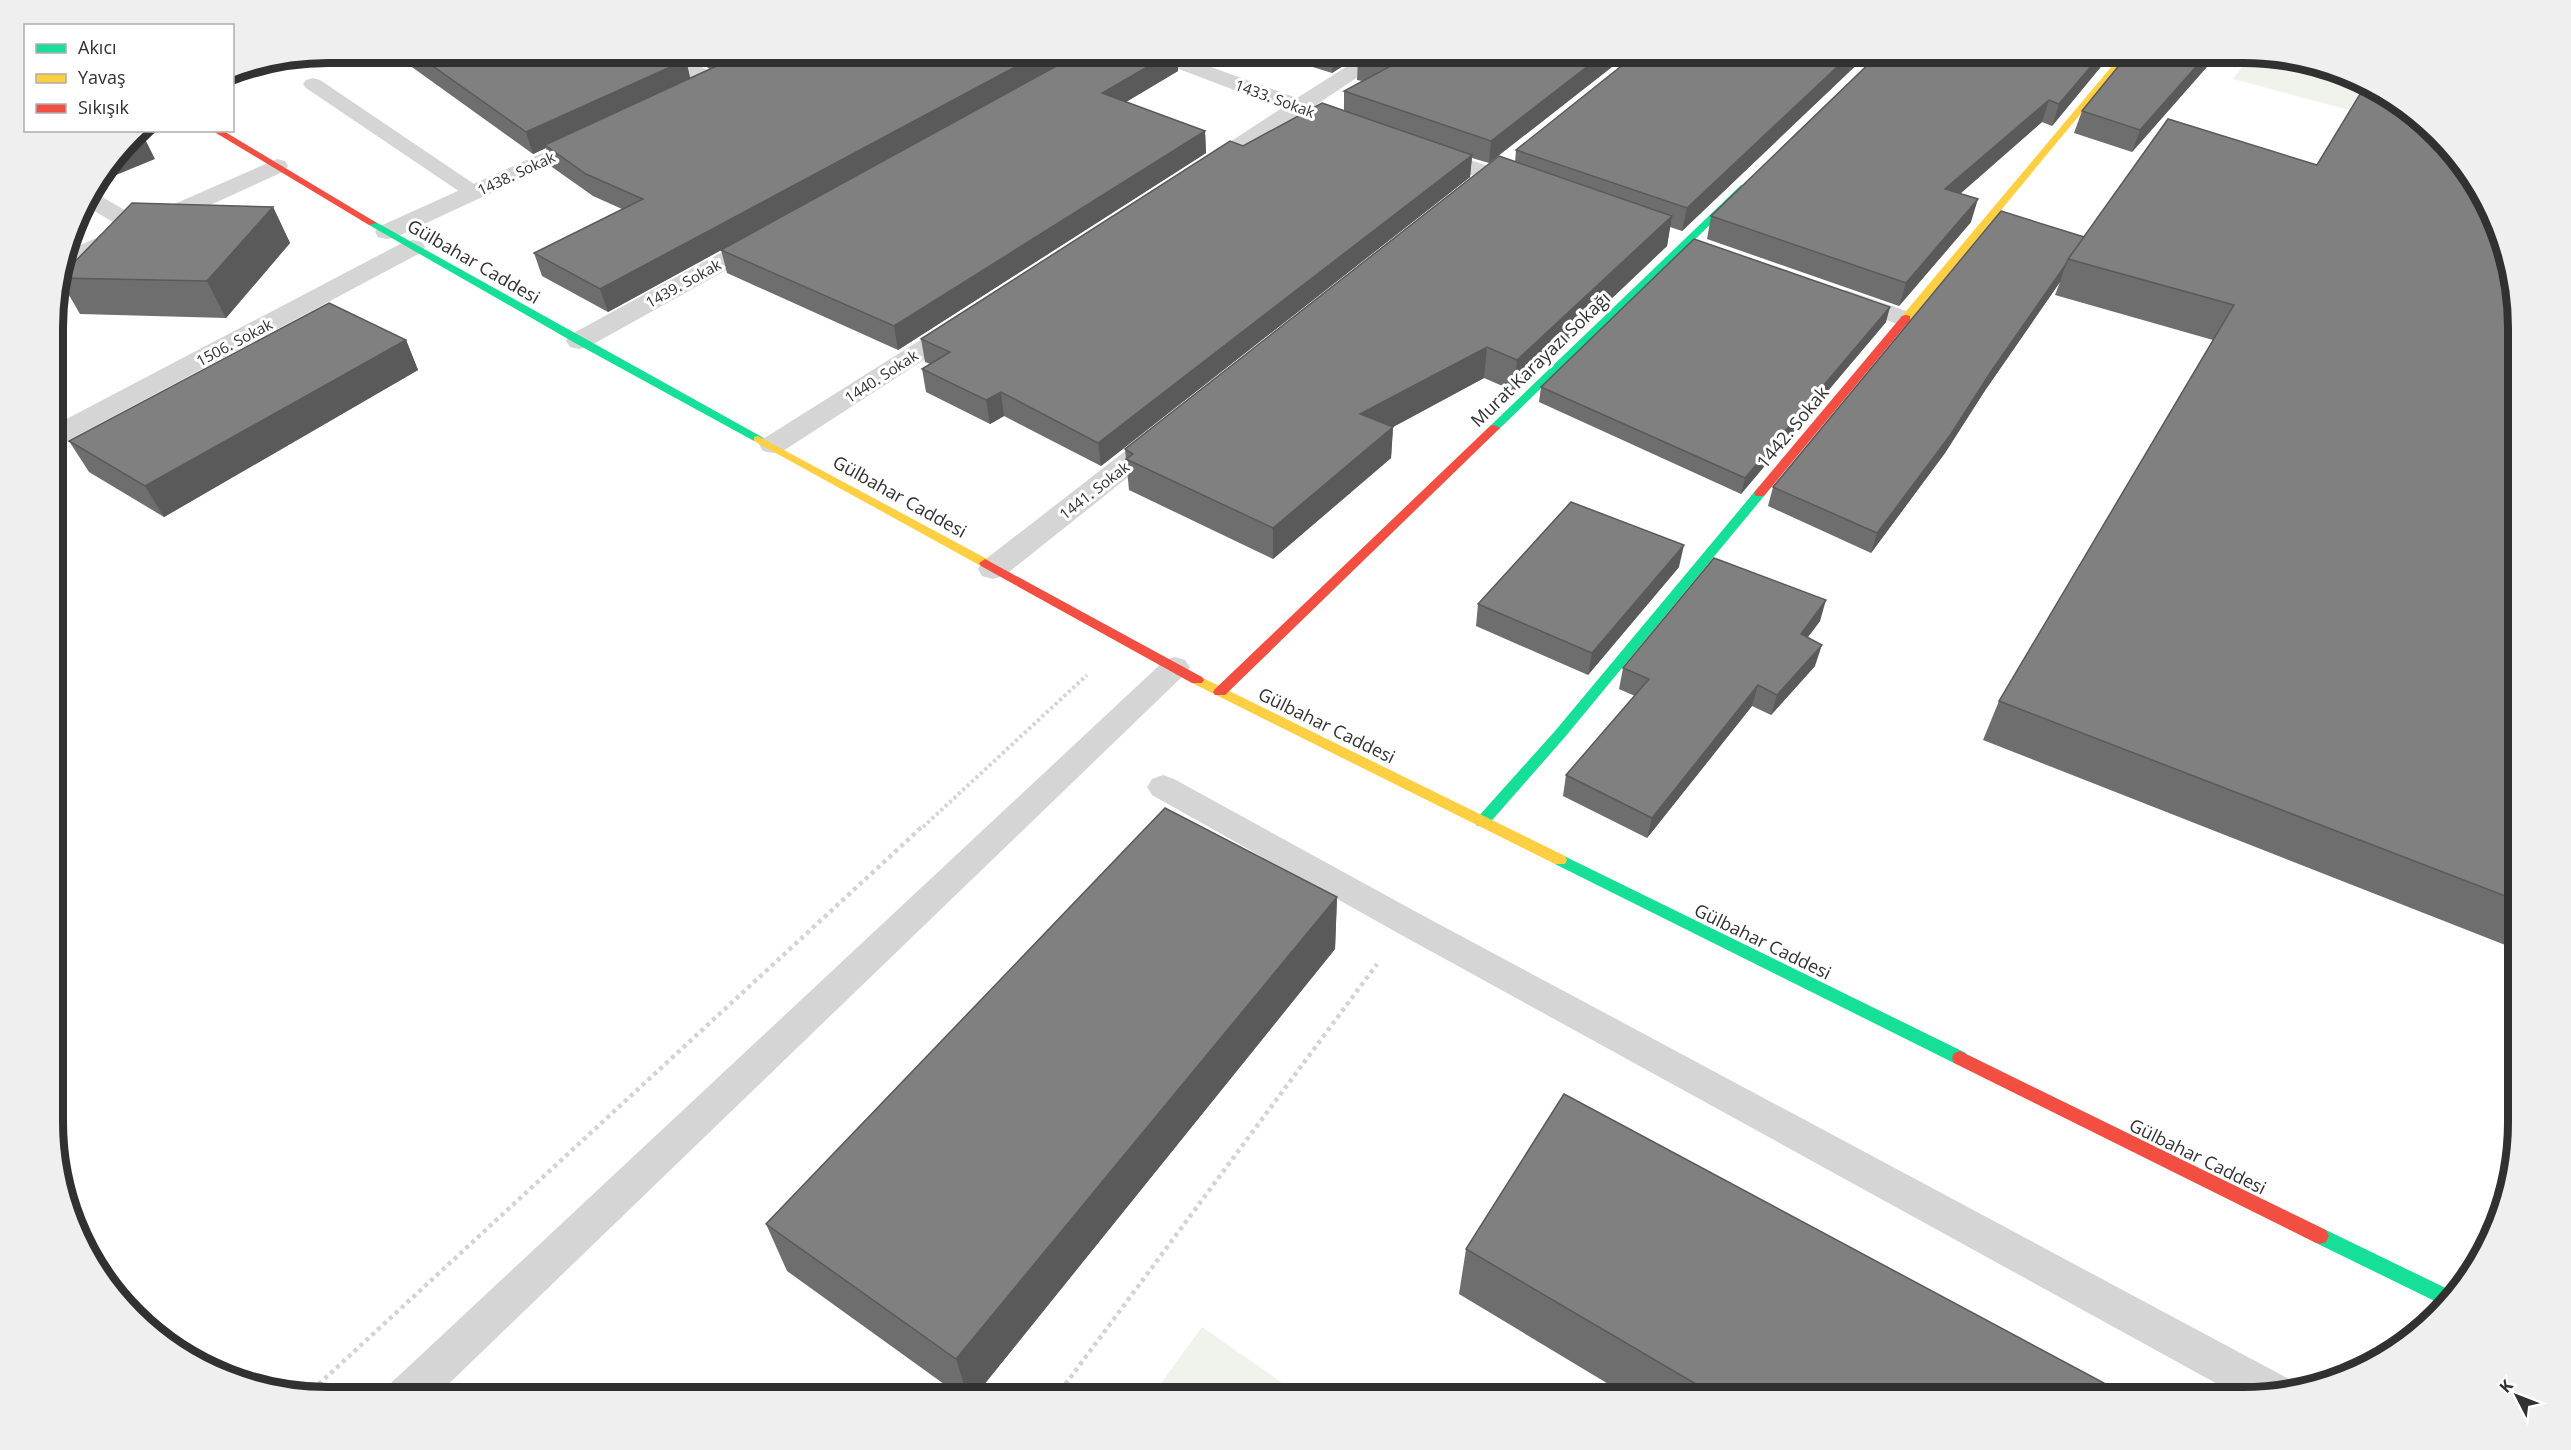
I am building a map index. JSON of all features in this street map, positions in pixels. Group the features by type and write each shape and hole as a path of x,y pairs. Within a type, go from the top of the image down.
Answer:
{"street":[{"path":"681,63 711,82"},
{"name":"1433. Sokak","path":"1183,63 1375,134"},
{"path":"1180,184 1365,63"},
{"name":"1442. Sokak","path":"1482,822 1560,734 1906,319 2115,63"},
{"path":"690,92 733,72"},
{"name":"Gülbahar Caddesi","path":"218,132 387,232 579,341 773,445 1220,693 2443,1296"},
{"name":"1438. Sokak","path":"387,232 603,132"},
{"path":"1407,145 1547,194"},
{"path":"72,258 277,166"},
{"name":"Murat Karayazı Sokağı","path":"1220,693 1755,176"},
{"path":"95,201 140,229"},
{"name":"1439. Sokak","path":"579,341 788,225"},
{"name":"1506. Sokak","path":"63,432 413,247"},
{"path":"1829,292 1906,319"},
{"name":"1440. Sokak","path":"773,445 981,311"},
{"name":"1441. Sokak","path":"993,569 1178,423"}],"lane":[{"path":"313,84 473,192"},
{"path":"417,1387 1175,667"},
{"path":"1163,787 1408,923 2261,1386"}],"path":[{"path":"316,1386 1126,640"},
{"path":"1063,1387 1408,923"}],"shaded area":[{"path":"2245,63 2278,65 2312,72 2345,83 2376,98 2417,128 2233,79"},
{"path":"1202,1327 1289,1387 1158,1387"}],"building":[{"path":"429,63 679,63 526,132"},
{"path":"723,63 1022,63 600,289 534,253 643,199 586,174 545,145"},
{"path":"1062,63 1154,63 1102,93 1205,131 894,326 721,250"},
{"path":"1374,63 1592,63 1491,141 1344,91 1389,67"},
{"path":"1625,63 1841,63 1687,208 1516,150"},
{"path":"1870,63 2094,63 2059,104 2049,100 1945,189 1978,199 1906,283 1711,216"},
{"path":"2121,63 2199,63 2140,130 2082,111"},
{"path":"2360,94 2376,98 2418,129 2453,167 2473,195 2481,211 2499,259 2506,293 2508,328 2508,897 1999,701 2234,305 2068,259 2168,119 2317,165"},
{"path":"1322,103 1472,155 1098,443 1001,392 986,400 922,369 950,352 921,339 1230,141 1243,146"},
{"path":"1499,156 1672,216 1517,360 1487,347 1360,414 1393,427 1273,528 1126,459 1133,454 1125,449"},
{"path":"132,203 273,207 207,281 68,278 70,266"},
{"path":"2001,211 2084,237 1990,373 1951,434 1877,533 1773,487"},
{"path":"1694,239 1890,307 1745,478 1541,387"},
{"path":"329,303 406,340 145,486 69,441"},
{"path":"1571,502 1684,545 1592,653 1478,604"},
{"path":"1714,558 1826,600 1801,634 1822,645 1777,695 1758,685 1652,818 1566,775 1649,679 1623,668"},
{"path":"1165,808 1337,897 956,1359 766,1224"},
{"path":"1564,1094 2111,1387 1701,1387 1466,1249"}],"traffic: fast":[{"path":"1494,428 1744,187"},
{"path":"372,223 579,341 758,439"},
{"path":"1482,822 1560,734 1760,493"},
{"path":"1560,860 1960,1058"},
{"path":"2320,1236 2443,1296"}],"traffic: slow":[{"path":"1906,318 2119,63"},
{"path":"758,439 985,563"},
{"path":"1197,680 1560,860"}],"traffic: jam":[{"path":"218,132 372,223"},
{"path":"1760,493 1906,318"},
{"path":"1220,692 1494,428"},
{"path":"985,563 1197,680"},
{"path":"1960,1058 2320,1236"}]}
